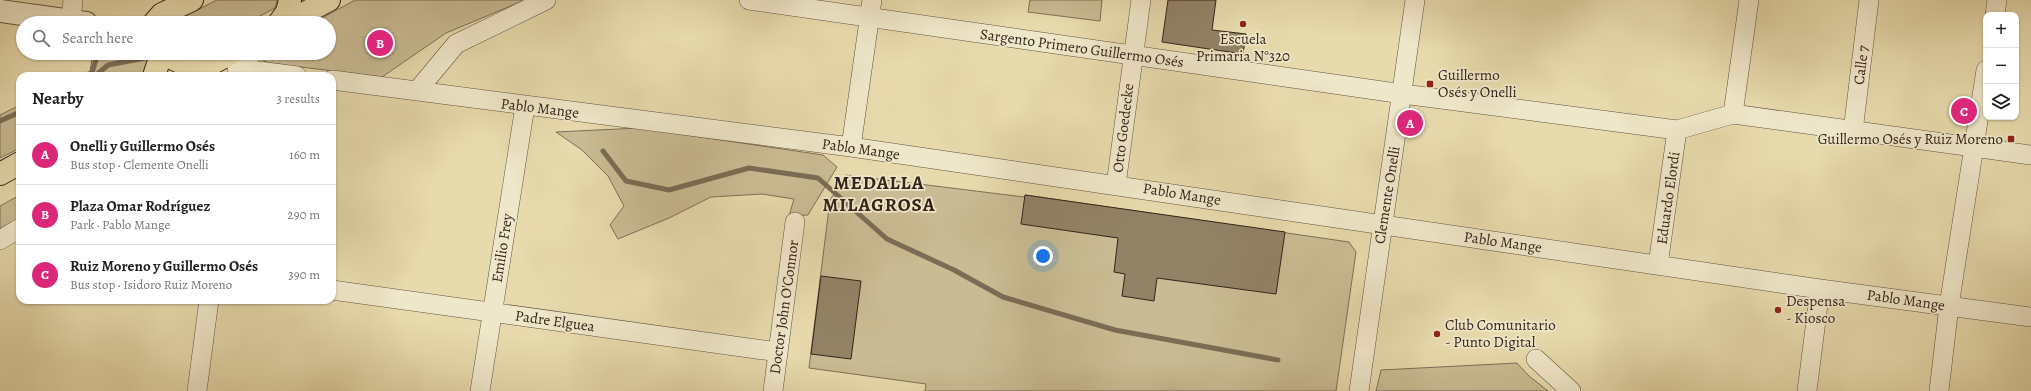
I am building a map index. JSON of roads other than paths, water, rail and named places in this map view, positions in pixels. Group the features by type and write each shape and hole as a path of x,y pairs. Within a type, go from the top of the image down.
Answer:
{"main road":[{"path":"159,16 192,0"},
{"path":"284,16 287,12 290,0"},
{"path":"299,16 329,0"},
{"path":"155,72 159,60"},
{"path":"175,60 184,64 229,66"},
{"path":"0,174 16,165"}],"street":[{"path":"417,91 456,44 546,0"},
{"name":"Sargento Primero Guillermo Osés","path":"749,0 871,9 1133,56 1403,94 1677,130 1733,114 2031,155"},
{"name":"Otto Goedecke","path":"1116,184 1141,0"},
{"name":"Clemente Onelli","path":"1359,391 1382,224 1403,94 1415,0"},
{"path":"1733,114 1749,0"},
{"name":"Calle 7","path":"1854,131 1869,0"},
{"path":"1995,12 1997,0"},
{"path":"852,147 871,9"},
{"path":"0,10 76,15"},
{"path":"229,66 270,72"},
{"name":"Pablo Mange","path":"336,81 852,147 1116,184 1820,289 2031,317"},
{"path":"1939,391 1950,306 1984,84"},
{"name":"Emilio Frey","path":"480,391 525,106"},
{"name":"Eduardo Elordi","path":"1658,265 1677,130"},
{"name":"Doctor John O'Connor","path":"772,391 795,222"},
{"path":"0,241 16,231"},
{"path":"0,241 16,243"},
{"path":"1807,391 1820,289"},
{"name":"Padre Elguea","path":"336,291 778,352"},
{"path":"197,391 208,304"},
{"path":"1536,359 1571,391"}],"waterway":[{"path":"92,72 96,60"},
{"path":"100,72 108,65 134,60"},
{"path":"0,121 16,114"},
{"path":"603,151 626,181 669,190 749,168 818,178 887,239 954,270 1003,297 1115,330 1278,360"}],"place":[{"name":"Escuela Primaria N°320","path":"1243,24"},
{"name":"Plaza Omar Rodríguez","path":"380,43"},
{"name":"Guillermo Osés y Onelli","path":"1430,84"},
{"name":"Ruiz Moreno y Guillermo Osés","path":"1964,111"},
{"name":"Onelli y Guillermo Osés","path":"1410,123"},
{"name":"Guillermo Osés y Ruiz Moreno","path":"2011,139"},
{"name":"Despensa - Kiosco","path":"1778,310"},
{"name":"Club Comunitario - Punto Digital","path":"1437,334"}],"district":[{"name":"MEDALLA MILAGROSA","path":"879,194"}]}
